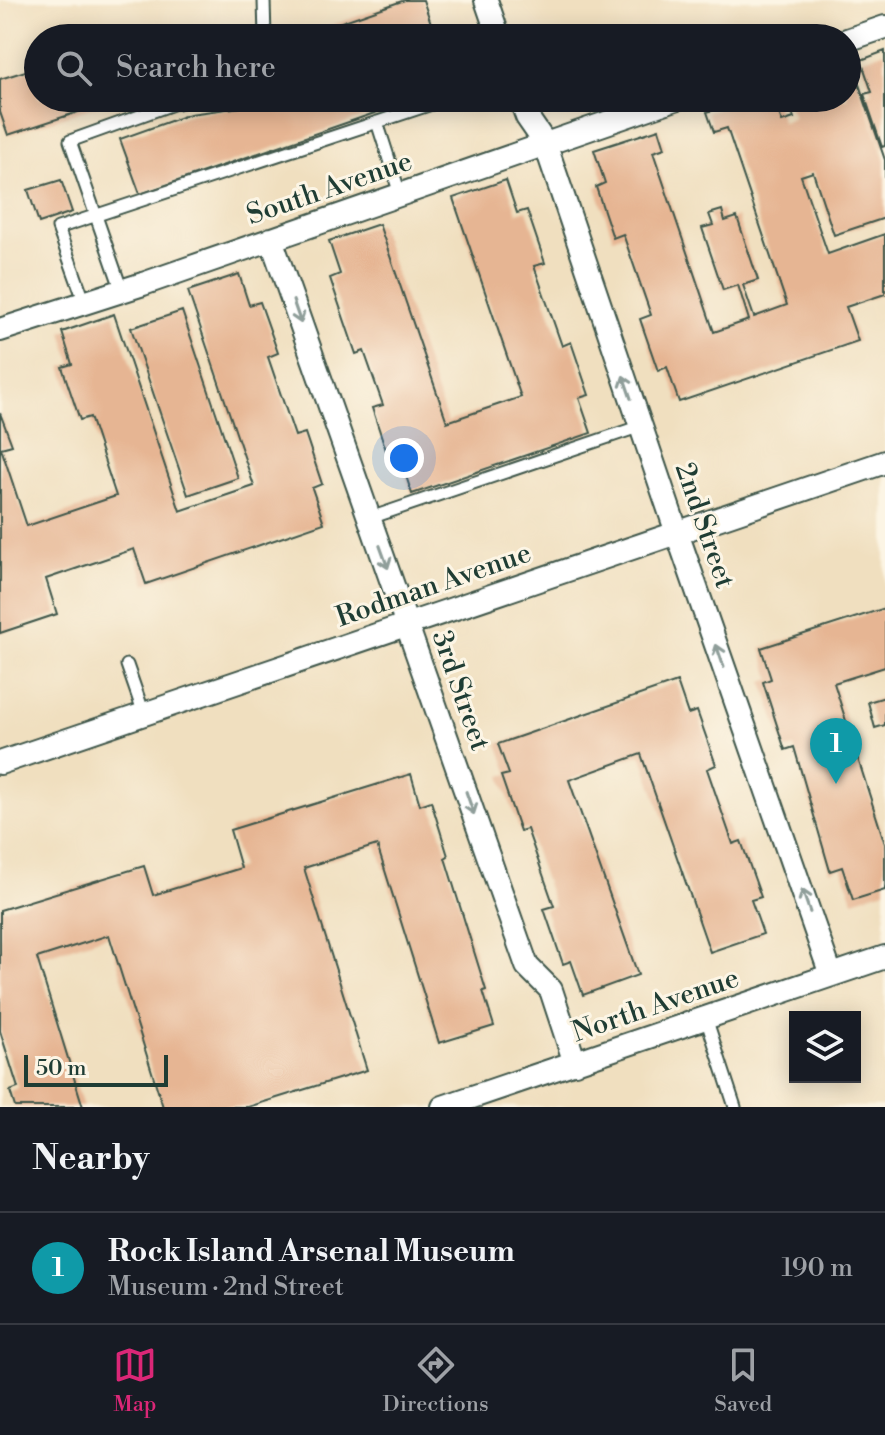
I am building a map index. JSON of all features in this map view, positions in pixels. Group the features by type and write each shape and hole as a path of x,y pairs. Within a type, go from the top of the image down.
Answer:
{"street":[{"path":"486,0 492,24"},
{"path":"861,35 885,27"},
{"name":"2nd Street","path":"525,112 545,143 831,975"},
{"name":"South Avenue","path":"0,330 122,291 637,112"},
{"name":"3rd Street","path":"271,239 527,966 551,990 575,1063"},
{"name":"Rodman Avenue","path":"0,763 885,462"},
{"name":"North Avenue","path":"443,1107 885,957"}],"lane":[{"path":"264,0 265,24"},
{"path":"122,291 70,141 151,112"},
{"path":"85,303 58,228 407,112"},
{"path":"377,122 400,194"},
{"path":"370,518 641,426"},
{"path":"127,665 144,714"},
{"path":"706,1018 735,1107"}],"building":[{"path":"405,0 423,0 431,24 336,24"},
{"path":"885,51 885,146 882,147 864,94 872,92 861,60"},
{"path":"24,71 24,112 78,112 8,135 0,112 0,79"},
{"path":"861,90 885,160 885,218 834,235 813,172 801,176 828,254 885,234 885,294 846,307 858,341 679,402 667,367 658,371 640,319 651,315 623,234 613,238 596,187 605,183 594,150 659,129 665,148 653,152 714,332 749,320 738,285 723,290 702,228 713,225 709,214 722,210 725,221 737,217 758,280 743,285 754,317 787,305 727,128 714,132 707,112 779,112 782,122 794,118 792,112 861,112"},
{"path":"377,112 140,194 120,139 190,114"},
{"path":"61,180 72,212 39,223 28,190"},
{"path":"506,180 517,213 527,210 545,263 534,266 562,346 571,342 589,395 579,398 591,433 412,494 401,461 391,465 372,408 383,405 364,351 356,354 330,278 340,274 329,241 379,224 447,422 521,397 453,198"},
{"path":"239,274 249,305 260,302 278,353 268,357 295,436 305,433 322,484 312,488 324,523 146,584 134,549 46,579 57,614 0,633 0,413 12,445 1,448 27,526 116,496 90,417 80,420 62,367 72,364 62,332 114,314 180,511 254,486 188,291"},
{"path":"182,311 238,478 188,495 131,328"},
{"path":"885,608 885,667 834,683 885,844 885,890 853,900 842,867 830,871 794,747 785,750 763,682 771,679 761,648"},
{"path":"677,682 688,714 697,711 716,765 707,769 733,844 741,841 761,897 751,900 763,934 710,952 641,754 569,780 638,975 583,995 571,961 563,964 544,909 554,906 527,829 520,831 501,776 509,774 498,744"},
{"path":"885,697 885,725 875,728 868,702"},
{"path":"411,774 420,805 431,801 494,1026 439,1043 377,845 304,868 367,1070 248,1107 163,1107 109,935 37,958 83,1107 15,1107 10,1091 18,1088 0,1031 0,910 144,866 153,895 241,868 230,830"}],"place":[{"name":"Rock Island Arsenal Museum","path":"836,784"}]}
